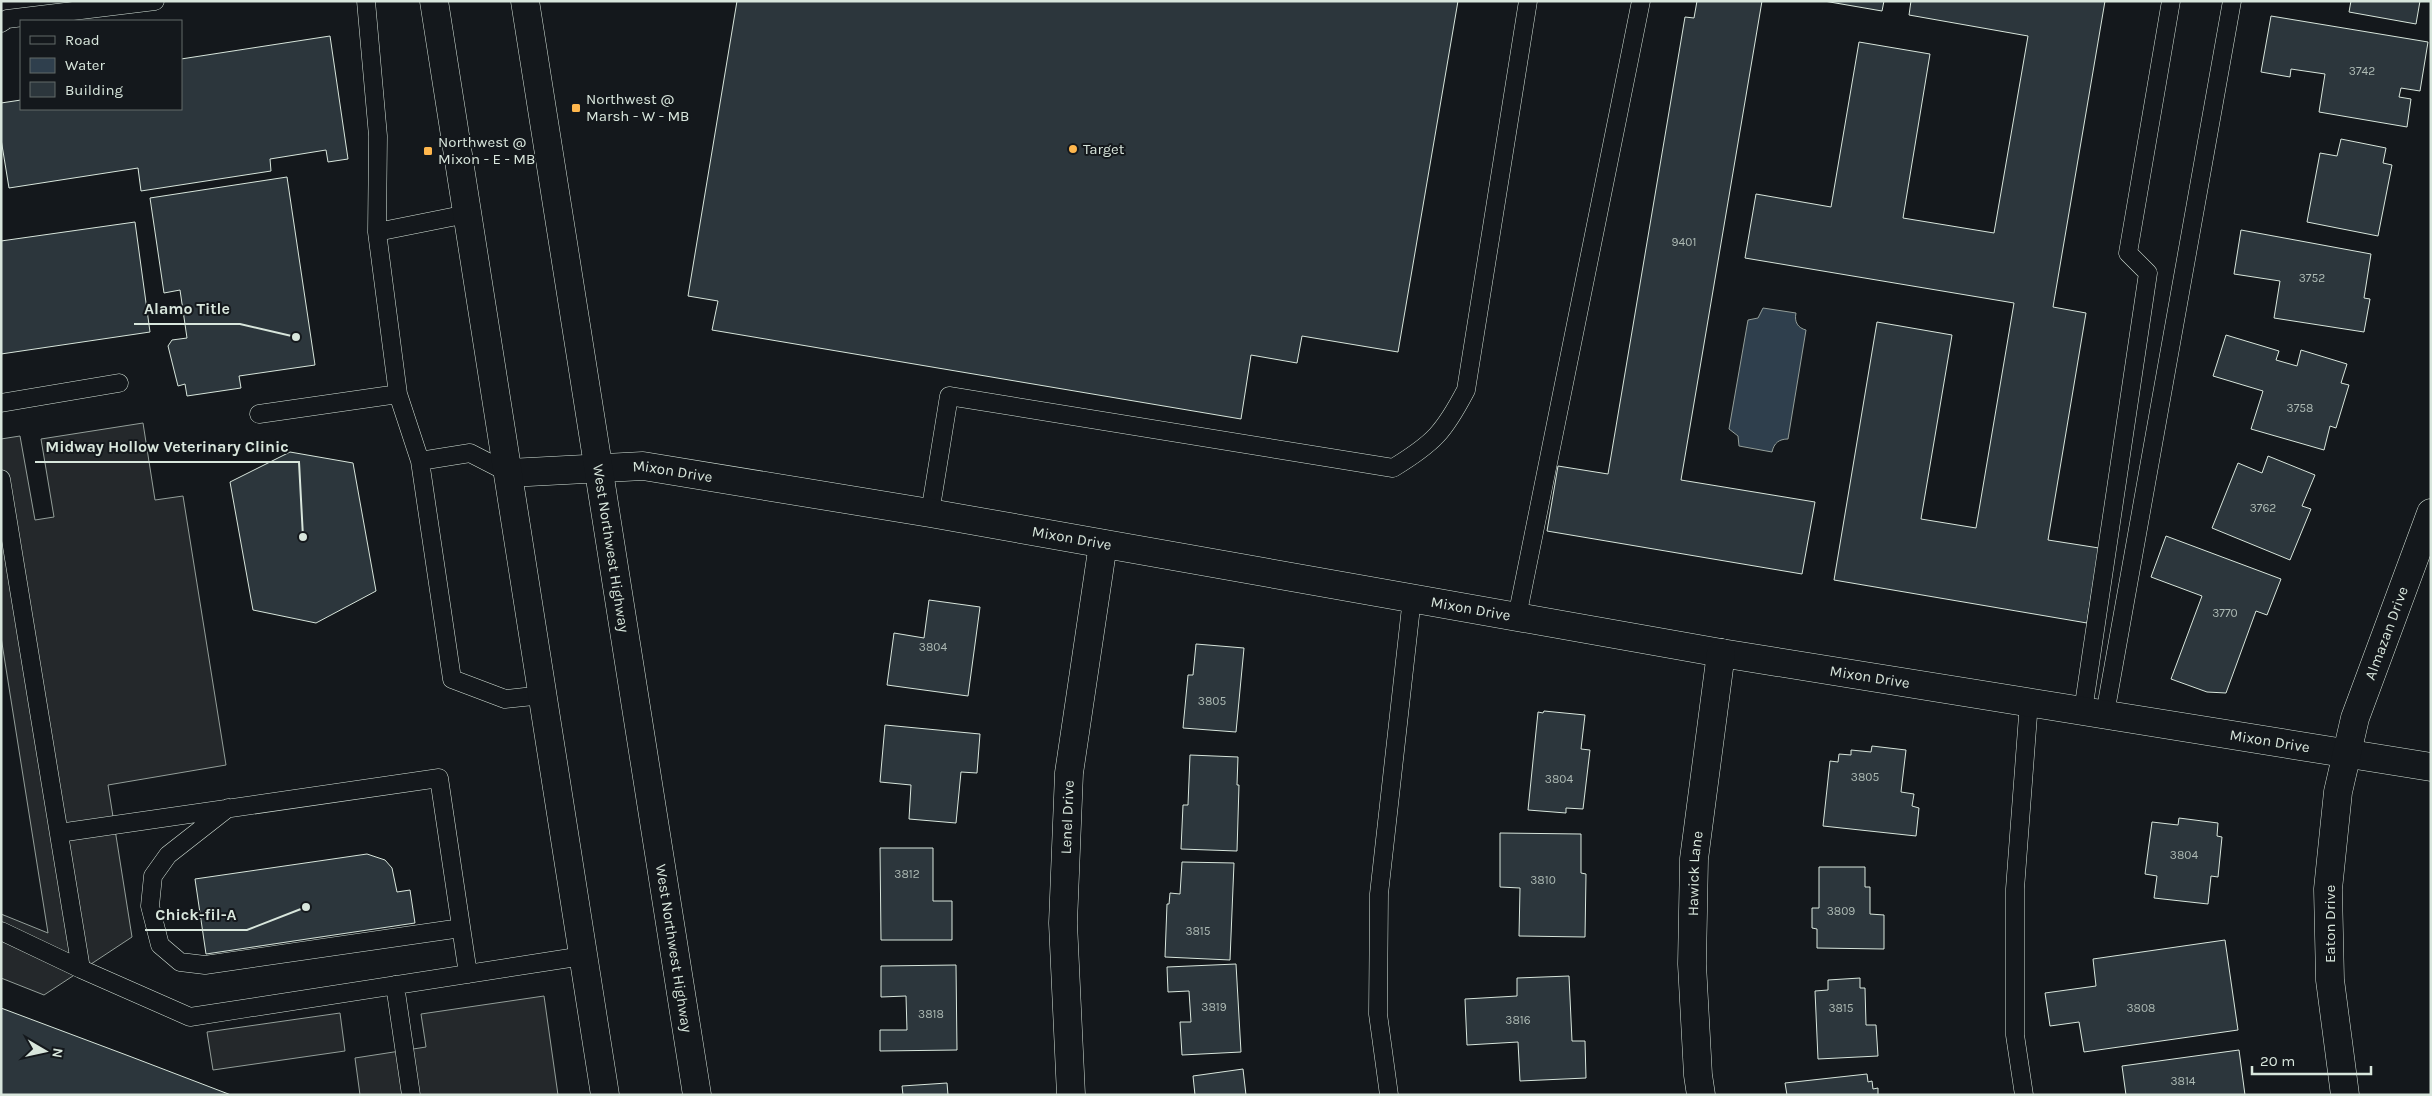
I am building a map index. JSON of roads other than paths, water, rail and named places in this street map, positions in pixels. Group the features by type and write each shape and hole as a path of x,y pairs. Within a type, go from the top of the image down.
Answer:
{"street":[{"path":"434,1 605,1095"},
{"name":"West Northwest Highway","path":"525,1 697,1095"},
{"name":"Mixon Drive","path":"509,473 643,466 930,513 1721,653 2431,767"},
{"name":"Almazan Drive","path":"2346,753 2355,718 2431,513"},
{"name":"Lenel Drive","path":"1071,1095 1063,923 1069,773 1103,544"},
{"name":"Hawick Lane","path":"1701,1095 1698,1075 1692,964 1694,859 1721,653"},
{"name":"Eaton Drive","path":"2345,1095 2330,980 2328,889 2338,792 2346,753"}],"lane":[{"path":"1,23 7,19 155,1"},
{"path":"366,1 378,136 377,232 398,394 420,460 452,679 505,699 543,695"},
{"path":"930,513 949,396 1394,468 1424,449 1449,422 1466,390 1528,1"},
{"path":"1517,617 1641,1"},
{"path":"2094,713 2148,273 2128,254 2171,1"},
{"path":"2094,713 2232,1"},
{"path":"377,232 468,214"},
{"path":"1,403 120,383"},
{"path":"259,414 398,394"},
{"path":"420,460 470,453 509,473"},
{"path":"1,479 81,969"},
{"path":"1389,1095 1378,1014 1379,894 1412,598"},
{"path":"2024,1095 2015,1035 2015,889 2029,702"},
{"path":"59,833 439,778 468,974"},
{"path":"229,808 168,855 153,876 150,906 160,945 180,962 205,964 461,928"},
{"path":"1,931 190,1017 583,956"},
{"path":"395,985 411,1095"}],"water":[{"path":"1763,308 1796,313 1797,324 1806,330 1788,439 1777,442 1772,452 1739,446 1738,436 1729,429 1748,320 1758,318"}],"place":[{"name":"Northwest @ Marsh - W - MB","path":"576,108"},
{"name":"Target","path":"1073,149"},
{"name":"Northwest @ Mixon - E - MB","path":"428,151"},
{"name":"Alamo Title","path":"296,337"},
{"name":"Midway Hollow Veterinary Clinic","path":"303,537"},
{"name":"Chick-fil-A","path":"306,907"}]}
